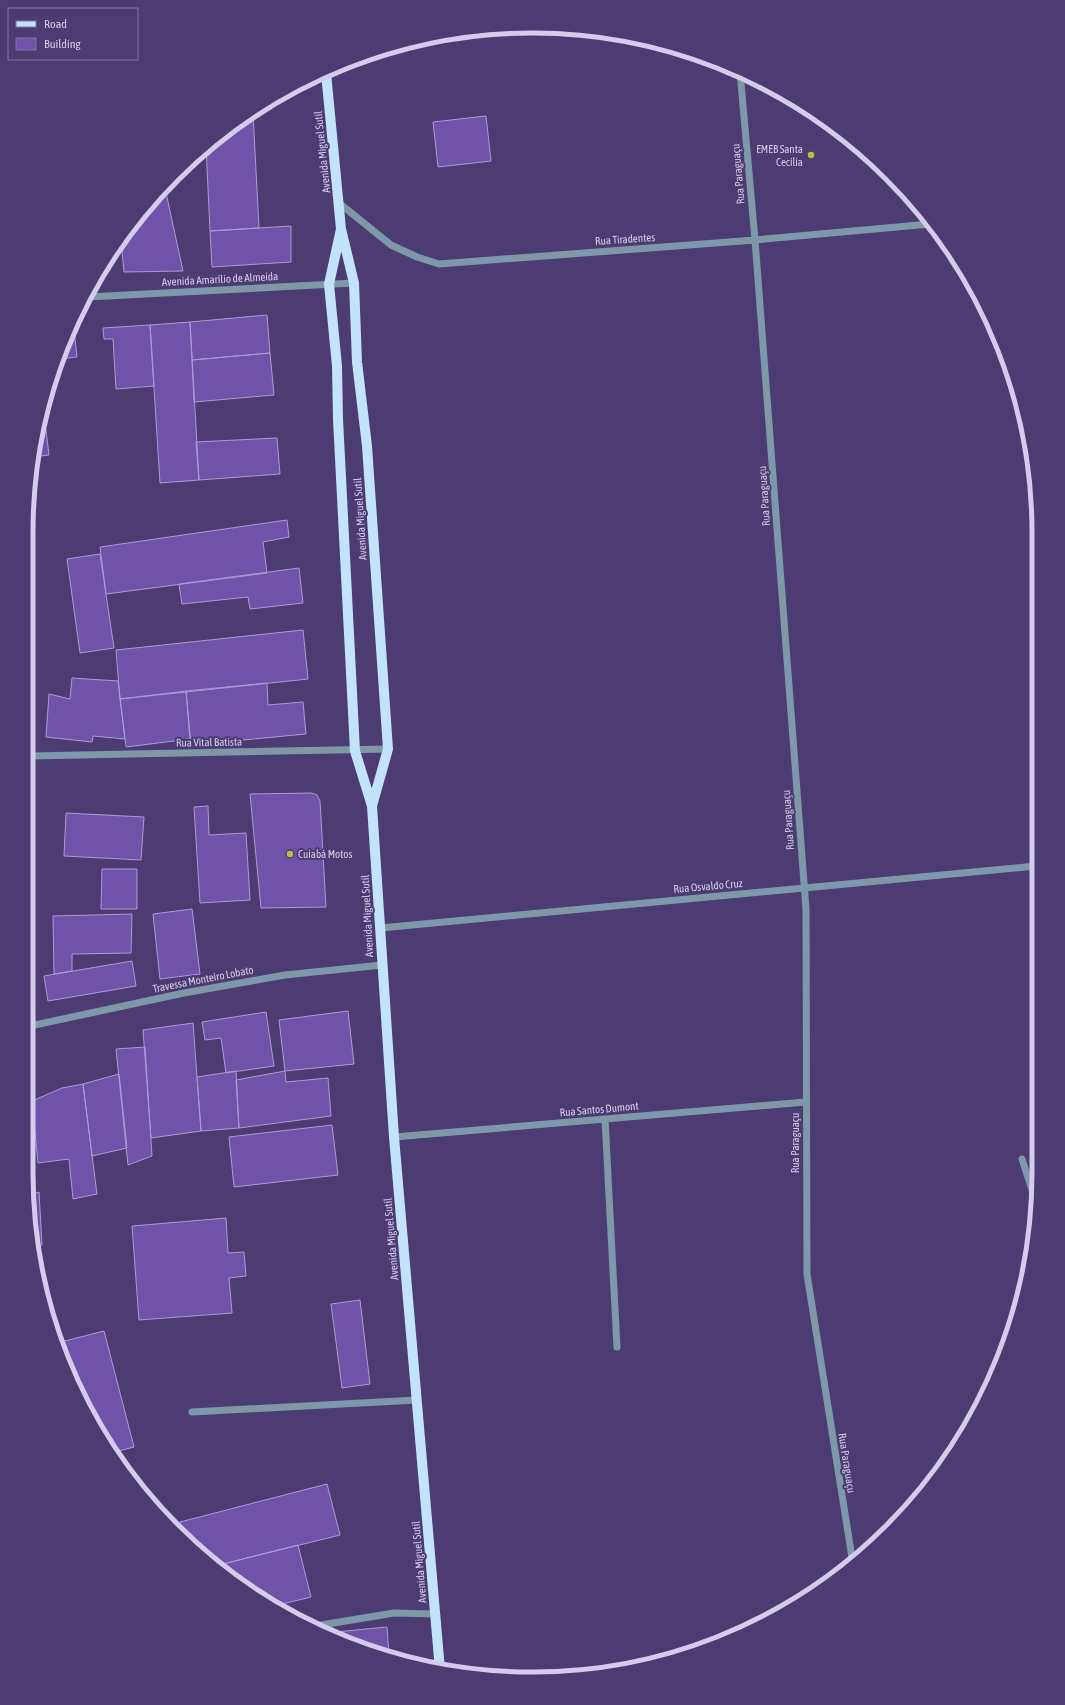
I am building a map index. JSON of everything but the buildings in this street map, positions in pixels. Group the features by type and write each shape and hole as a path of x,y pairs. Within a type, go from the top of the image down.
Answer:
{"main road":[{"name":"Avenida Miguel Sutil","path":"326,78 341,229 354,283 357,362 367,446 388,750 372,806"},
{"name":"Avenida Miguel Sutil","path":"341,229 329,284 337,366 338,419 355,751 372,806 394,1137 439,1663"}],"street":[{"name":"Rua Paraguaçu","path":"741,79 755,240 806,916 807,1274 852,1557"},
{"name":"Rua Tiradentes","path":"339,203 391,245 417,257 439,264 755,240 926,224"},
{"name":"Avenida Amarílio de Almeida","path":"93,297 354,283"},
{"name":"Rua Vital Batista","path":"33,756 388,750"},
{"name":"Rua Osvaldo Cruz","path":"381,928 1032,866"},
{"name":"Travessa Monteiro Lobato","path":"33,1026 184,993 285,975 382,965"},
{"name":"Rua Santos Dumont","path":"394,1137 806,1102"},
{"path":"605,1119 617,1347"},
{"path":"1022,1159 1032,1188"},
{"path":"192,1412 417,1400"},
{"path":"322,1625 394,1613 436,1614"}],"place":[{"name":"EMEB Santa Cecília","path":"811,155"},
{"name":"Cuiabá Motos","path":"290,854"}]}
